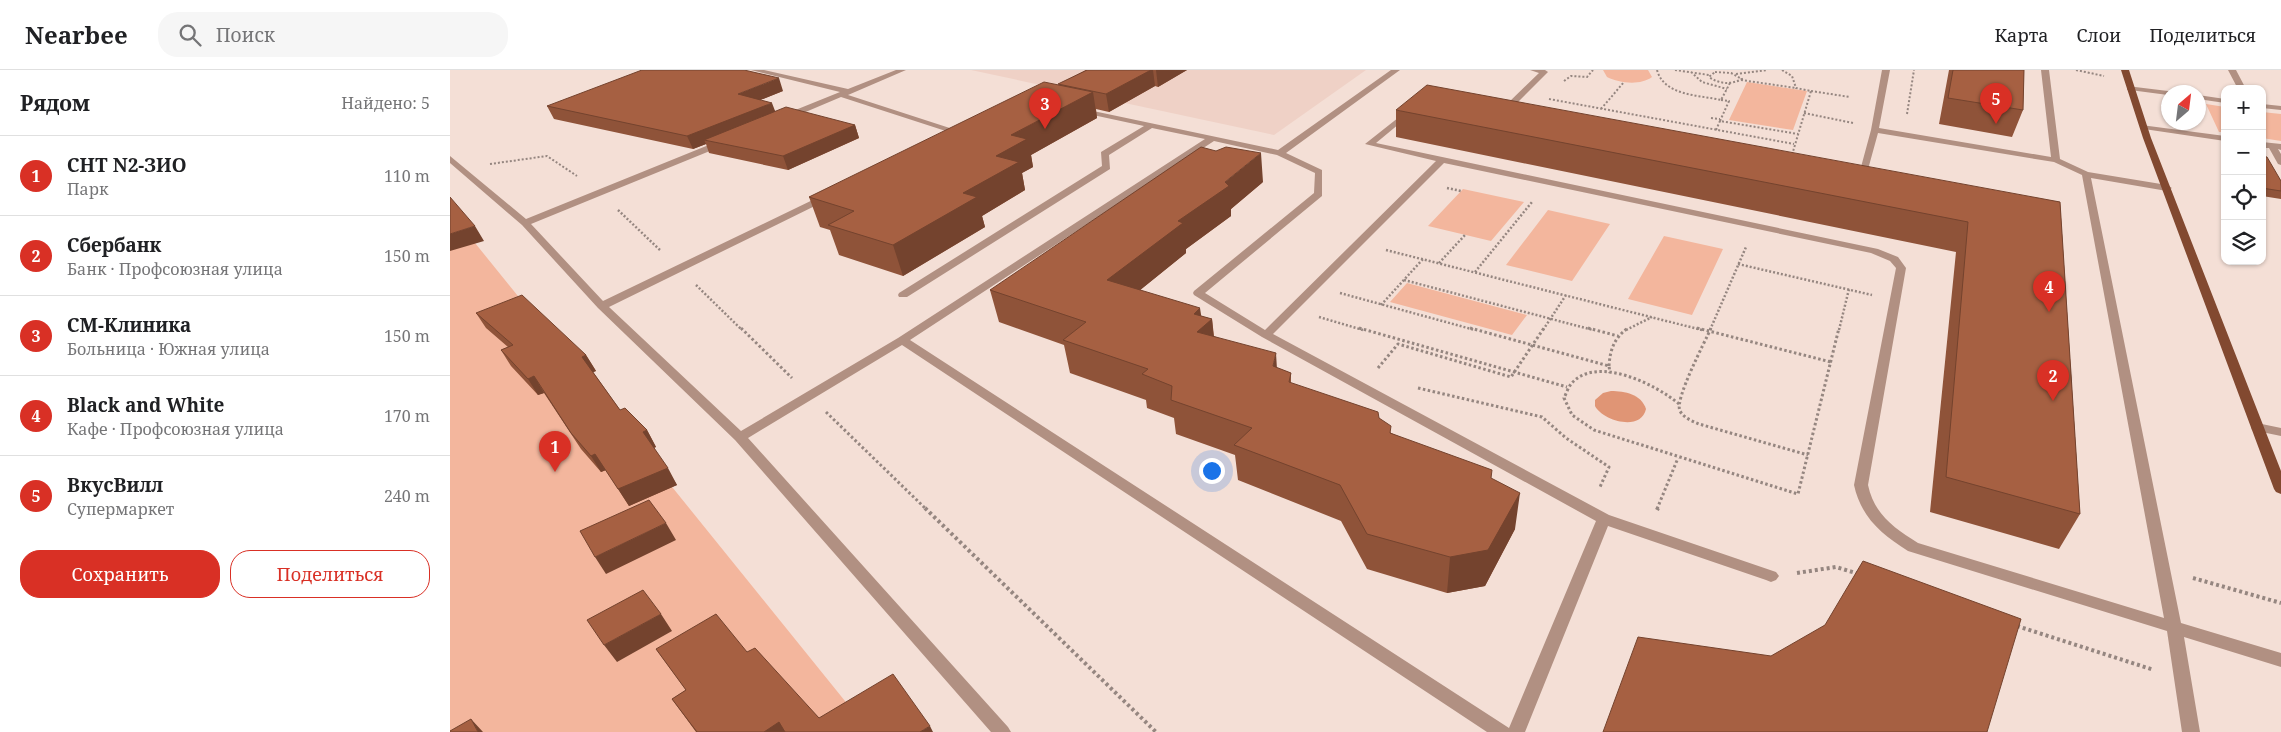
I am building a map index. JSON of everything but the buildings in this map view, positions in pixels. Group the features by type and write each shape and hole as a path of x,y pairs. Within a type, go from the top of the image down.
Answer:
{"main road":[{"path":"2125,70 2144,127 2281,489"}],"street":[{"path":"755,70 845,93 963,130 950,136"},
{"path":"776,121 902,70"},
{"path":"1280,153 1396,70"},
{"path":"1534,70 1545,71"},
{"path":"1846,167 1869,172 1886,70"},
{"path":"2045,70 2056,160"},
{"path":"2232,70 2240,85"},
{"path":"1510,106 1545,71"},
{"path":"2130,88 2161,92"},
{"path":"2206,98 2221,100"},
{"path":"1418,104 1369,144 1874,251 1886,255 1899,263 1901,268 1861,485 1868,508 1890,533 1913,548 2281,660"},
{"path":"1500,105 1529,110"},
{"path":"2266,106 2281,108"},
{"path":"1074,108 1280,153 1320,172 1319,194 1198,293 1266,335 1604,519 1771,576"},
{"path":"903,295 1107,167 1104,154 1151,125"},
{"path":"2144,127 2221,138"},
{"path":"1875,130 2056,160 2086,174 2167,188"},
{"path":"740,437 902,340 1213,138"},
{"path":"525,222 730,140"},
{"path":"2276,147 2281,162"},
{"path":"1266,335 1442,160"},
{"path":"455,164 525,222 602,306 740,437 1002,732"},
{"path":"2086,174 2174,627 2191,732"},
{"path":"602,306 834,193"},
{"path":"902,340 1502,732"},
{"path":"2257,427 2281,432"},
{"path":"1516,732 1604,519"}],"path":[{"path":"1562,83 1571,76 1587,77 1593,70"},
{"path":"1657,70 1659,80 1676,90 1729,101 1716,130"},
{"path":"1675,70 1709,75 1719,71 1736,74 1768,70"},
{"path":"1736,74 1738,70"},
{"path":"1782,70 1792,76 1796,88"},
{"path":"1691,72 1694,77 1702,82 1727,89"},
{"path":"1736,74 1741,80"},
{"path":"1709,75 1714,80 1730,83 1741,80 1850,97"},
{"path":"1601,109 1624,82"},
{"path":"1721,100 1730,83"},
{"path":"1791,157 1811,91"},
{"path":"1551,93 1546,98 1794,144"},
{"path":"1804,113 1847,121 1875,130"},
{"path":"1711,118 1798,134"},
{"path":"455,164 547,156 600,192 1156,732"},
{"path":"1475,272 1548,182"},
{"path":"1755,226 1679,404 1680,411 1689,420 1808,455"},
{"path":"1439,263 1465,235"},
{"path":"1386,250 1831,362"},
{"path":"1381,305 1423,259"},
{"path":"1679,404 1671,395 1653,384 1610,373 1583,376 1573,381 1567,387 1564,398 1566,406 1580,422 1594,430 1678,458 1798,494 1849,290 1738,264"},
{"path":"1404,280 1618,336"},
{"path":"1332,291 1609,366"},
{"path":"1377,369 1398,344 1511,377 1566,295"},
{"path":"1318,316 1567,387"},
{"path":"1610,373 1610,350 1618,336 1628,327 1652,317"},
{"path":"1415,387 1542,417 1555,431 1588,450 1609,467 1602,488"},
{"path":"1647,534 1678,458"},
{"path":"1771,576 1836,567 1864,576"},
{"path":"2163,570 2281,603"},
{"path":"2014,625 2182,679"}],"shaded area":[{"path":"971,70 1366,70 1274,135"},
{"path":"1603,70 1648,70 1652,77 1642,82 1623,82 1607,77"},
{"path":"1747,82 1807,91 1793,130 1729,120"},
{"path":"2206,104 2221,106 2221,132 2219,132"},
{"path":"2266,112 2281,114 2281,141 2266,139"},
{"path":"1463,189 1524,202 1491,241 1428,226"},
{"path":"1548,210 1610,224 1572,281 1506,265"},
{"path":"450,212 870,732 450,732"},
{"path":"1664,236 1723,249 1692,315 1628,299"},
{"path":"1407,283 1527,315 1512,335 1390,302"},
{"path":"1611,391 1632,394 1640,400 1646,409 1643,416 1630,422 1622,422 1613,420 1599,411 1595,406 1595,400 1603,393"}],"place":[{"name":"ВкусВилл","path":"1996,124"},
{"name":"СМ-Клиника","path":"1045,129"},
{"name":"Black and White","path":"2049,312"},
{"name":"Сбербанк","path":"2053,401"},
{"name":"СНТ N2-ЗИО","path":"555,472"}]}
